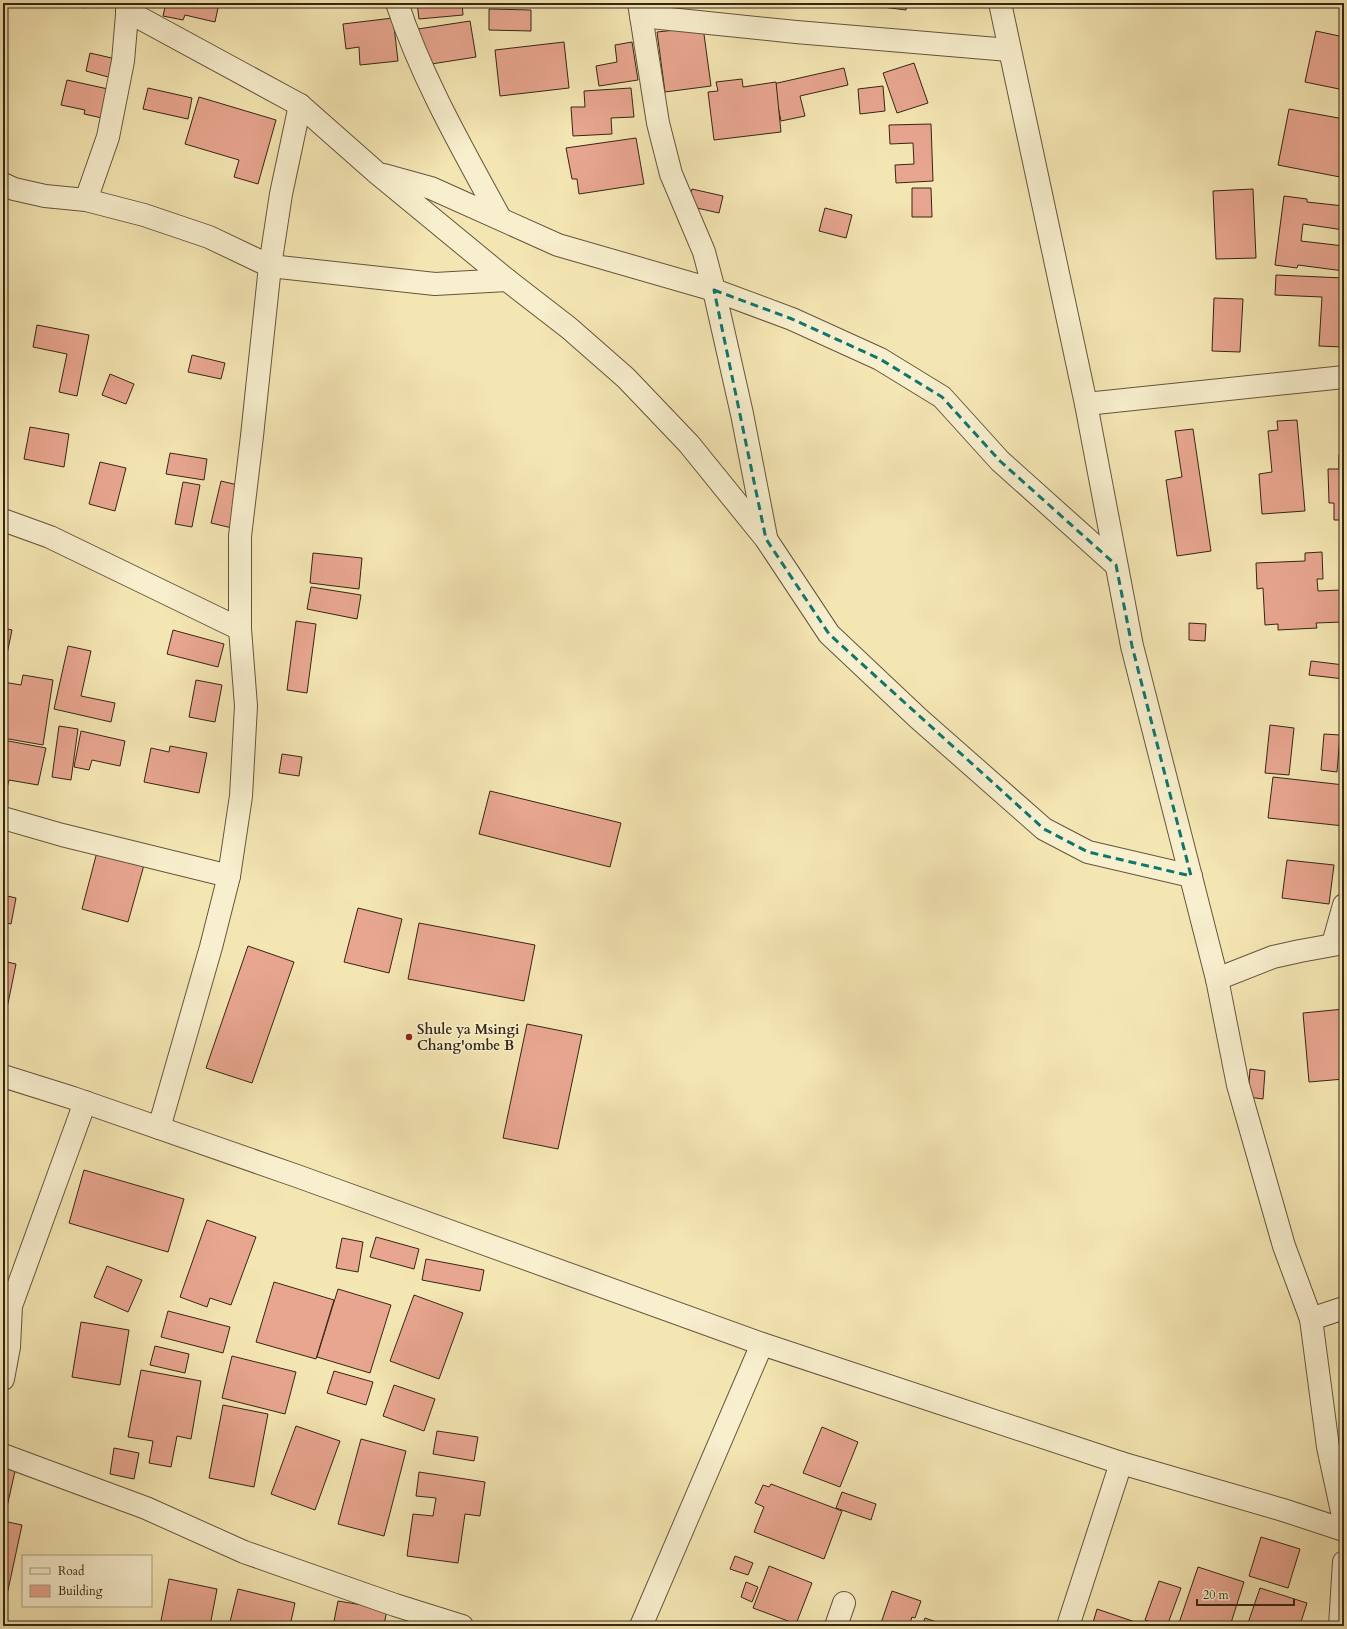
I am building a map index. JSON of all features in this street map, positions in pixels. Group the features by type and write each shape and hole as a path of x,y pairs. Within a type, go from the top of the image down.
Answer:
{"street":[{"path":"397,3 417,57 442,109 500,218"},
{"path":"1000,3 1086,404 1132,646 1217,980 1240,1093 1284,1246 1311,1319 1328,1447 1344,1521"},
{"path":"86,200 108,137 123,61 128,7 300,105 377,173 507,280 569,328 626,378 689,444 766,540 829,634 918,718 1044,830 1088,852 1190,876"},
{"path":"766,540 742,414 714,290 704,252 672,174 658,123 640,10 1009,50"},
{"path":"159,1128 211,947 229,876 241,796 246,706 240,629 240,536 270,266 281,194 300,105"},
{"path":"377,173 431,188 558,245 714,290 792,319 880,359 942,397 1000,461 1116,565"},
{"path":"3,184 14,189 45,196 86,200 144,216 209,237 270,266 435,284 507,280"},
{"path":"1086,404 1344,377"},
{"path":"3,520 50,537 240,629"},
{"path":"3,818 62,835 229,876"},
{"path":"1217,980 1274,958 1338,944 1344,905"},
{"path":"3,1076 85,1102 297,1176 762,1344 1121,1463 1282,1510 1344,1530"},
{"path":"3,1378 9,1347 12,1306 85,1102"},
{"path":"1311,1319 1344,1308"},
{"path":"641,1626 762,1344"},
{"path":"3,1455 146,1508 244,1552 396,1605 462,1626"},
{"path":"1068,1626 1121,1463"},
{"path":"1340,1626 1344,1562"},
{"path":"836,1626 844,1603"}],"highlighted area":[{"path":"714,290 792,319 880,359 942,397 1000,461 1116,565 1132,646 1191,876 1088,852 1044,829 829,634 766,539"}],"building":[{"path":"68,3 87,3 85,8"},
{"path":"166,3 219,3 215,22 185,15 183,20 163,16"},
{"path":"417,3 462,3 463,15 419,19"},
{"path":"851,3 907,3 906,10"},
{"path":"489,9 531,10 531,31 489,30"},
{"path":"393,18 398,61 360,65 359,47 346,49 343,24"},
{"path":"470,21 476,57 425,65 418,29"},
{"path":"703,27 711,86 665,92 657,32"},
{"path":"1316,31 1344,37 1344,90 1305,82"},
{"path":"564,42 569,88 500,96 495,50"},
{"path":"632,42 638,80 599,86 596,66 617,62 615,45"},
{"path":"90,53 116,59 112,78 86,71"},
{"path":"914,63 928,103 897,113 883,73"},
{"path":"844,68 848,85 800,96 805,116 781,121 773,84"},
{"path":"742,79 743,87 776,82 781,132 714,140 708,92 718,91 716,82"},
{"path":"67,80 108,89 102,118 84,114 85,110 61,105"},
{"path":"883,86 885,111 860,114 858,89"},
{"path":"148,88 192,98 188,119 143,109"},
{"path":"631,88 634,117 611,118 612,134 573,136 571,107 585,107 584,91"},
{"path":"199,97 276,120 258,184 234,177 239,160 185,144"},
{"path":"1289,109 1344,119 1344,157 1340,177 1278,165"},
{"path":"931,124 933,181 896,183 895,165 914,164 913,143 890,144 889,125"},
{"path":"636,138 644,184 579,194 577,179 572,179 566,148"},
{"path":"912,188 931,188 932,217 912,217"},
{"path":"692,189 723,196 719,213 688,206"},
{"path":"1253,189 1256,258 1216,259 1213,191"},
{"path":"1284,196 1307,199 1307,202 1344,206 1344,230 1303,224 1301,241 1344,246 1344,271 1298,265 1297,268 1275,265"},
{"path":"825,208 852,215 846,238 819,231"},
{"path":"1276,275 1344,278 1342,347 1319,346 1322,297 1275,295"},
{"path":"1214,298 1243,299 1240,352 1212,351"},
{"path":"37,325 89,335 77,396 59,392 67,354 33,347"},
{"path":"192,355 225,363 221,379 188,372"},
{"path":"110,374 134,384 126,404 102,395"},
{"path":"1297,420 1305,511 1262,514 1259,474 1272,472 1268,431 1278,430 1277,421"},
{"path":"30,427 69,434 64,467 24,459"},
{"path":"1193,429 1211,551 1177,556 1166,480 1182,477 1175,431"},
{"path":"170,453 207,459 204,480 166,474"},
{"path":"1339,455 1344,455 1344,520 1334,520 1334,503 1329,503 1328,469 1339,469"},
{"path":"100,462 126,468 115,511 89,504"},
{"path":"221,481 242,486 232,528 211,523"},
{"path":"183,482 200,485 192,527 175,524"},
{"path":"1322,552 1323,579 1317,579 1318,591 1341,590 1342,622 1316,623 1317,628 1278,630 1278,624 1265,625 1263,588 1257,589 1256,563 1305,561 1305,553"},
{"path":"313,553 362,558 359,589 310,583"},
{"path":"311,587 361,595 357,619 307,609"},
{"path":"296,621 316,624 307,693 287,690"},
{"path":"1189,623 1206,624 1205,641 1189,640"},
{"path":"3,628 12,630 7,654 3,653"},
{"path":"173,630 224,644 218,667 167,654"},
{"path":"68,646 91,651 81,696 115,703 111,722 54,709"},
{"path":"1311,661 1344,665 1344,679 1309,675"},
{"path":"23,675 53,680 43,745 3,738 3,682 21,685"},
{"path":"196,680 222,685 215,722 189,717"},
{"path":"1270,725 1294,728 1289,775 1265,773"},
{"path":"59,726 78,729 71,780 52,777"},
{"path":"81,731 125,741 120,766 92,760 89,770 74,767"},
{"path":"1324,734 1340,735 1337,772 1321,770"},
{"path":"3,740 46,748 38,785 9,780 7,788 3,787"},
{"path":"170,746 207,753 199,793 144,782 151,748 169,752"},
{"path":"282,754 302,757 299,776 279,773"},
{"path":"1273,777 1344,785 1344,826 1268,818"},
{"path":"490,791 621,823 610,867 479,834"},
{"path":"97,852 144,865 128,922 82,909"},
{"path":"1287,860 1334,865 1329,904 1282,898"},
{"path":"3,895 16,898 11,924 3,922"},
{"path":"358,908 402,919 389,973 344,962"},
{"path":"419,923 535,945 524,1001 408,979"},
{"path":"248,946 294,962 252,1083 206,1068"},
{"path":"3,961 16,964 4,1023 3,1023"},
{"path":"1344,1009 1344,1079 1309,1082 1303,1013"},
{"path":"527,1024 582,1035 558,1149 503,1138"},
{"path":"1250,1069 1265,1071 1263,1099 1248,1097"},
{"path":"84,1170 184,1199 168,1252 69,1223"},
{"path":"207,1220 256,1237 231,1305 210,1298 207,1307 180,1297"},
{"path":"376,1237 419,1249 414,1269 370,1257"},
{"path":"342,1238 363,1242 358,1272 336,1268"},
{"path":"426,1259 484,1270 480,1291 422,1280"},
{"path":"107,1266 142,1280 128,1312 94,1297"},
{"path":"274,1282 334,1300 316,1359 256,1342"},
{"path":"338,1289 391,1305 370,1373 317,1357"},
{"path":"414,1295 463,1313 439,1379 390,1361"},
{"path":"168,1311 230,1327 223,1353 161,1337"},
{"path":"81,1322 129,1330 120,1385 72,1377"},
{"path":"155,1346 189,1354 185,1373 150,1365"},
{"path":"232,1356 296,1372 285,1414 222,1398"},
{"path":"141,1370 201,1381 191,1439 177,1436 171,1467 149,1463 153,1441 128,1437"},
{"path":"334,1371 373,1382 366,1405 327,1393"},
{"path":"394,1385 435,1399 424,1431 383,1416"},
{"path":"223,1405 268,1414 254,1487 209,1478"},
{"path":"296,1426 340,1441 315,1510 271,1494"},
{"path":"822,1427 858,1442 840,1487 803,1473"},
{"path":"437,1431 478,1437 474,1461 433,1454"},
{"path":"361,1439 406,1451 384,1536 338,1524"},
{"path":"114,1448 139,1453 134,1479 110,1474"},
{"path":"3,1468 15,1471 7,1507 3,1506"},
{"path":"419,1472 485,1482 480,1516 465,1514 458,1563 407,1556 413,1514 433,1516 436,1498 416,1496"},
{"path":"771,1484 842,1511 824,1559 754,1532 764,1507 755,1503 763,1485 769,1487"},
{"path":"842,1492 876,1504 871,1520 836,1508"},
{"path":"3,1521 22,1525 5,1604 3,1604"},
{"path":"1261,1537 1300,1549 1288,1588 1249,1576"},
{"path":"735,1556 753,1563 748,1575 730,1569"},
{"path":"769,1566 812,1583 796,1624 753,1608"},
{"path":"1198,1567 1244,1582 1230,1626 1178,1626"},
{"path":"169,1579 217,1589 210,1626 160,1626"},
{"path":"1159,1581 1181,1588 1167,1626 1161,1626 1145,1620"},
{"path":"746,1582 758,1587 752,1602 741,1597"},
{"path":"1260,1588 1307,1603 1300,1625 1296,1623 1295,1626 1247,1626"},
{"path":"238,1589 295,1603 290,1626 229,1626"},
{"path":"892,1591 921,1601 915,1618 912,1617 909,1626 880,1626"},
{"path":"338,1601 387,1609 384,1626 333,1626"},
{"path":"1097,1609 1141,1624 1140,1626 1092,1626"},
{"path":"925,1618 948,1626 913,1626 915,1622 922,1625"}],"place":[{"name":"Shule ya Msingi Chang'ombe B","path":"409,1037"}]}
